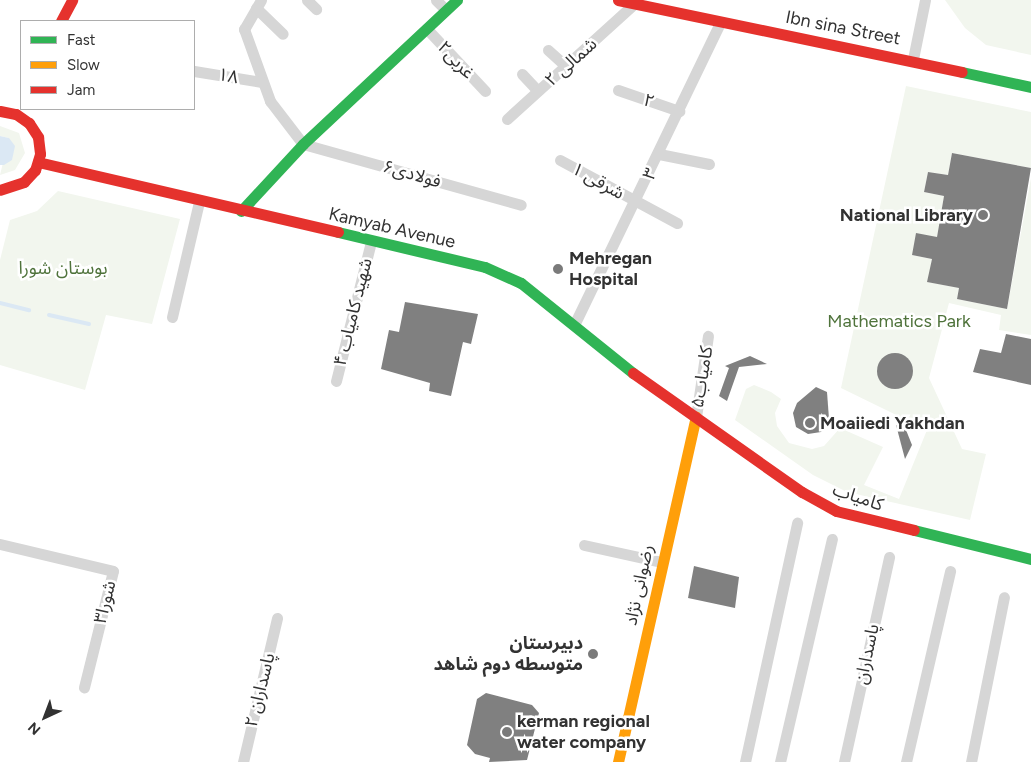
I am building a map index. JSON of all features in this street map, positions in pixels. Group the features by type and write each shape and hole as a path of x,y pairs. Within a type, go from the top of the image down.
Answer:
{"main road":[{"path":"62,20 72,0"},
{"path":"241,210 303,144 457,0"},
{"name":"Ibn sina Street","path":"618,0 720,23 912,59 1031,87"},
{"path":"16,114 20,105"},
{"path":"0,111 16,114 29,123 38,138 38,162 24,182 5,189 0,202"},
{"name":"Kamyab Avenue","path":"38,162 199,202 241,210 371,242 485,267 521,283 575,323 638,377 696,417"},
{"name":"کامیاب","path":"696,417 802,492 836,511 1028,555"},
{"name":"رضوانی نژاد","path":"618,762 696,417"}],"street":[{"path":"307,0 316,8"},
{"path":"436,0 446,10"},
{"path":"912,59 924,0"},
{"path":"283,34 259,4 244,30 270,101 303,144"},
{"name":"۲ شمالی","path":"507,119 634,4"},
{"name":"۳","path":"575,323 637,202 720,23"},
{"name":"غربی۲","path":"427,29 485,91"},
{"path":"548,50 566,66"},
{"name":"۱۸","path":"195,71 262,82"},
{"path":"522,74 538,91"},
{"name":"۲","path":"618,90 679,110"},
{"name":"فولادی۶","path":"303,144 521,205"},
{"path":"659,154 709,164"},
{"name":"۱ شرقی","path":"560,160 677,223"},
{"path":"172,317 199,202"},
{"name":"شهید کامیاب ۴","path":"336,381 371,242"},
{"name":"کامیاب۵","path":"696,417 708,336"},
{"path":"745,762 797,523"},
{"path":"780,762 788,720 832,539"},
{"name":"شورا۳","path":"0,544 113,571 84,687"},
{"path":"584,545 662,562"},
{"name":"پاسداران","path":"845,756 889,557"},
{"path":"906,762 950,571"},
{"path":"971,762 1004,596"},
{"name":"پاسداران ۲","path":"243,762 277,618"}],"green space":[{"path":"945,0 1031,0 1031,55 986,45 965,28"},
{"name":"Mathematics Park","path":"906,86 1031,112 1031,168 952,153 948,175 928,172 924,192 944,196 937,237 912,255 932,259 928,282 959,288 957,299 1007,309 1031,178 1031,335 999,330 1001,315 949,303 929,378 962,449 986,454 970,520 847,492 813,475 735,420 746,389 754,385 771,392 781,399 775,413 777,426 789,443 812,449 824,446 840,428 883,447 864,485 899,499 927,430 841,388"},
{"path":"0,126 19,133 25,153 15,170 0,175 9,138 0,136"},
{"name":"بوستان شورا","path":"58,191 180,219 152,324 106,315 85,390 0,365 0,260 10,220 37,211"}],"shaded area":[{"path":"0,136 9,138 15,146 12,160 4,165 0,165"}],"building":[{"name":"National Library","path":"952,153 1031,168 1007,309 957,299 959,288 927,282 932,259 912,255 916,233 937,237 944,196 924,192 928,172 948,175"},
{"path":"405,302 478,314 471,344 463,342 451,396 429,391 430,383 381,369 389,330 399,332"},
{"path":"1006,334 1031,339 1031,385 973,372 980,349 1001,353"},
{"path":"895,353 902,354 908,358 912,364 912,378 908,384 902,388 895,389 888,388 882,384 878,378 877,371 878,364 882,358 888,354"},
{"path":"750,356 767,364 739,367 727,401 719,396 729,368 725,366"},
{"path":"816,387 827,392 829,419 821,432 808,434 796,427 793,413 797,403"},
{"path":"896,425 906,430 912,445 905,459"},
{"path":"694,566 739,577 735,608 688,598"},
{"path":"486,693 532,705 539,713 527,760 489,762 490,758 475,754 467,745 477,699"}],"waterway":[{"path":"0,303 29,310"},
{"path":"49,315 89,324"}],"traffic: fast":[{"path":"241,211 303,144 457,0"},
{"path":"962,72 1031,87"},
{"path":"338,232 485,267 521,283 633,373"},
{"path":"914,530 1031,559"}],"traffic: slow":[{"path":"618,762 696,417"}],"traffic: jam":[{"path":"62,20 72,0"},
{"path":"618,0 962,72"},
{"path":"0,111 16,114 29,123 38,137 40,154 35,170 24,182 0,190"},
{"path":"38,162 338,232"},
{"path":"633,373 802,492 836,511 914,530"}],"place":[{"name":"National Library","path":"983,215"},
{"name":"Mehregan Hospital","path":"558,269"},
{"name":"Moaiiedi Yakhdan","path":"810,423"},
{"name":"دبیرستان متوسطه دوم شاهد","path":"593,654"},
{"name":"kerman regional water company","path":"507,732"}]}
